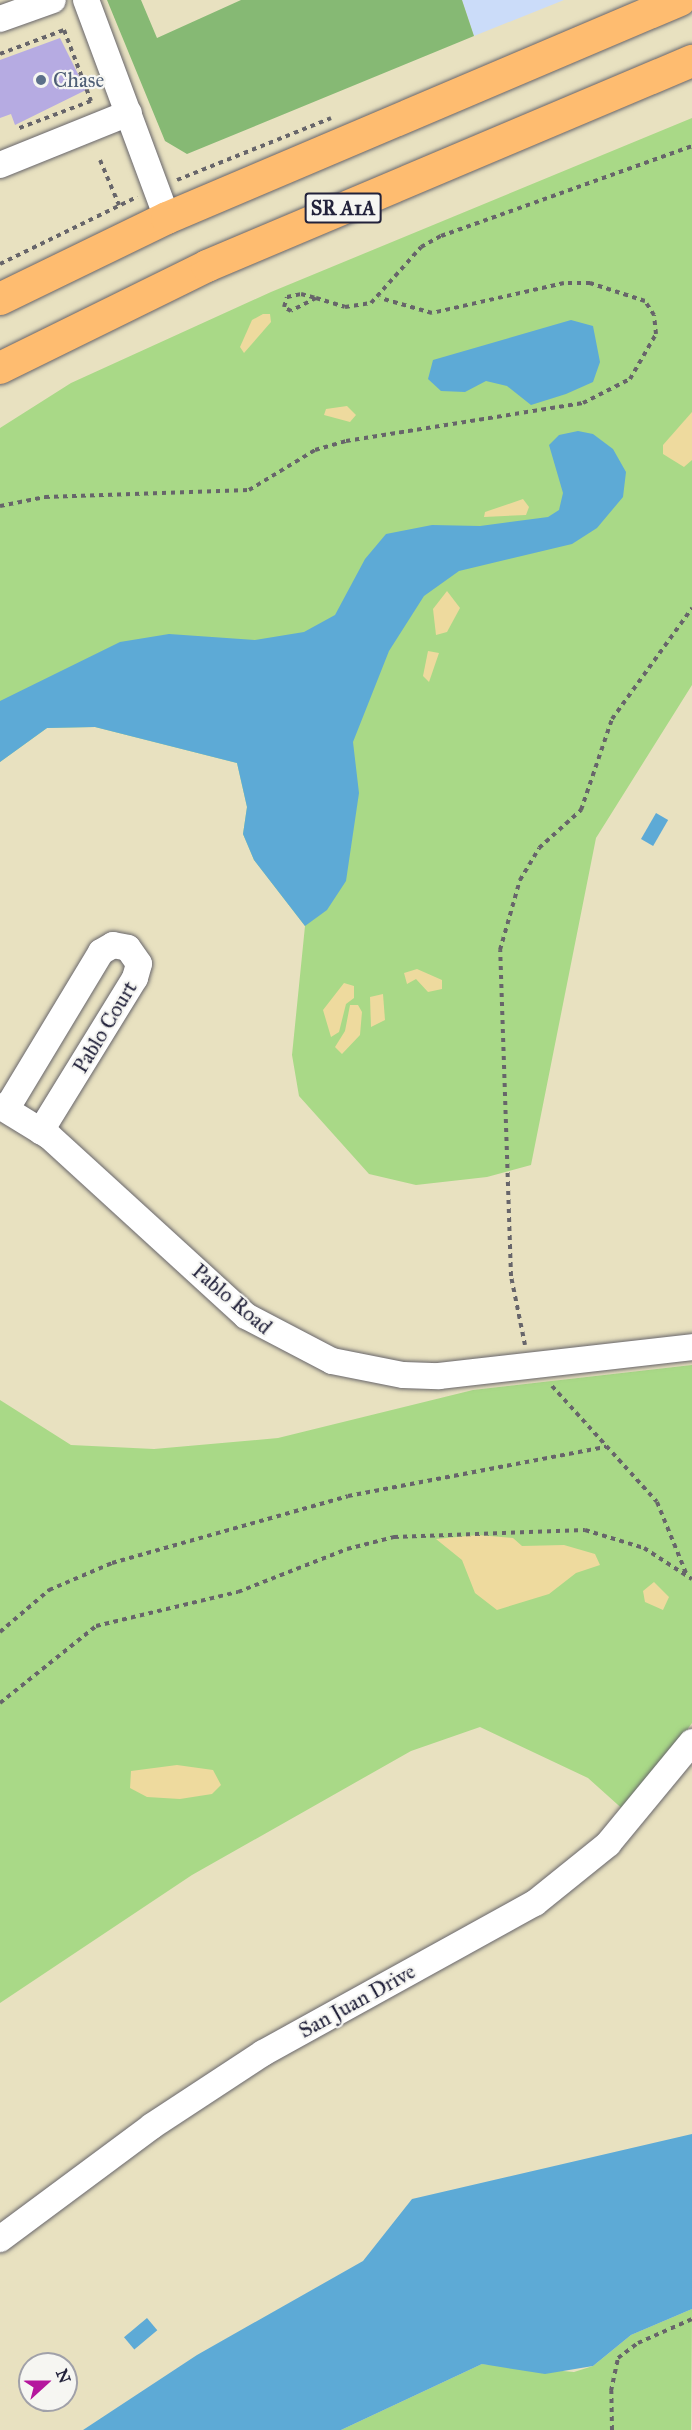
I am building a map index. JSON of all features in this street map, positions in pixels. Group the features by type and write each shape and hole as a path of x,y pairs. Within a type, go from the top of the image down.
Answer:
{"main road":[{"name":"SR A1A","path":"0,299 167,218 639,8 680,0"},
{"path":"558,116 604,82 692,46"},
{"name":"SR A1A","path":"0,368 207,266 692,61"}],"street":[{"path":"0,19 53,0"},
{"path":"86,0 167,218"},
{"path":"0,165 129,113"},
{"name":"Pablo Court","path":"3,1107 101,952 113,945 128,948 139,964 135,978 41,1131"},
{"name":"Pablo Road","path":"3,1107 41,1131 246,1316 298,1348 367,1371 403,1376 534,1365 692,1347"},
{"name":"San Juan Drive","path":"0,2239 152,2126 263,2053 535,1903 608,1844 692,1742"}],"path":[{"path":"0,54 64,30 91,100 17,129"},
{"path":"316,298 291,311 284,307 293,295 316,298 345,307 380,298 421,247 441,236 692,146"},
{"path":"100,160 119,205"},
{"path":"0,506 45,497 249,490 315,450 346,441 583,404 630,379 656,334 654,315 645,301 590,283 564,283 432,313 411,311 380,298"},
{"path":"686,1573 657,1502 534,1365 511,1276 500,950 520,880 539,848 581,810 612,718 692,608"},
{"path":"0,1632 67,1578 112,1563 348,1496 607,1447"},
{"path":"0,1703 96,1626 238,1592 347,1549 394,1537 585,1530 644,1548 692,1579"},
{"path":"612,2430 618,2358 638,2343 692,2319"}],"shaded area":[{"path":"462,0 564,0 474,36"}],"green space":[{"path":"107,0 141,0 157,38 241,0 462,0 474,36 187,154 165,141"},
{"path":"692,118 692,685 596,838 531,1165 487,1177 416,1185 369,1174 299,1096 292,1055 305,926 254,860 243,834 247,807 237,763 95,727 47,728 0,762 0,428 71,383 271,292"},
{"path":"692,1365 692,1723 627,1813 588,1778 480,1727 411,1751 192,1875 0,2003 0,1400 71,1445 154,1449 278,1438 473,1390"},
{"path":"692,2309 691,2430 341,2430 482,2364 574,2372 593,2366 631,2335"}],"sand":[{"path":"263,314 270,314 271,322 244,353 240,347 252,320"},
{"path":"347,406 356,415 350,422 324,415 326,409"},
{"path":"692,412 692,460 684,467 663,454 663,445"},
{"path":"523,499 529,507 526,515 484,517 485,512"},
{"path":"447,591 460,608 447,632 436,635 433,609"},
{"path":"428,651 439,653 429,682 423,676"},
{"path":"417,969 442,980 442,989 428,992 416,979 407,984 404,973"},
{"path":"344,983 354,986 354,998 346,1004 339,1032 331,1037 323,1010"},
{"path":"383,994 385,1020 371,1027 370,997"},
{"path":"350,1005 358,1005 362,1012 360,1035 342,1054 335,1047 345,1031"},
{"path":"478,1535 513,1538 522,1546 564,1545 595,1554 600,1565 576,1573 549,1594 497,1610 475,1593 462,1560 436,1539"},
{"path":"654,1582 669,1597 663,1610 645,1602 643,1591"},
{"path":"177,1765 213,1770 221,1785 212,1794 180,1799 147,1797 130,1788 131,1771"}],"water":[{"path":"571,320 593,326 600,362 593,382 566,394 531,405 507,386 486,381 465,392 441,391 428,379 433,360"},
{"path":"578,431 593,434 613,449 626,472 623,497 597,528 572,544 459,571 424,596 389,651 353,742 359,793 346,881 327,910 305,926 254,860 243,834 247,807 237,763 95,727 47,728 0,762 0,701 120,642 169,634 255,640 304,632 335,615 365,559 386,534 432,525 480,526 548,517 559,510 563,493 549,445 559,435"},
{"path":"656,813 668,820 653,846 641,839"},
{"path":"692,2134 692,2309 631,2335 593,2366 545,2374 482,2364 341,2430 83,2430 197,2355 363,2261 412,2199"},
{"path":"147,2318 157,2330 134,2350 124,2337"}],"building":[{"name":"Chase","path":"60,38 86,90 15,125 11,114 0,118 0,60"}],"place":[{"name":"Chase","path":"41,80"}]}
